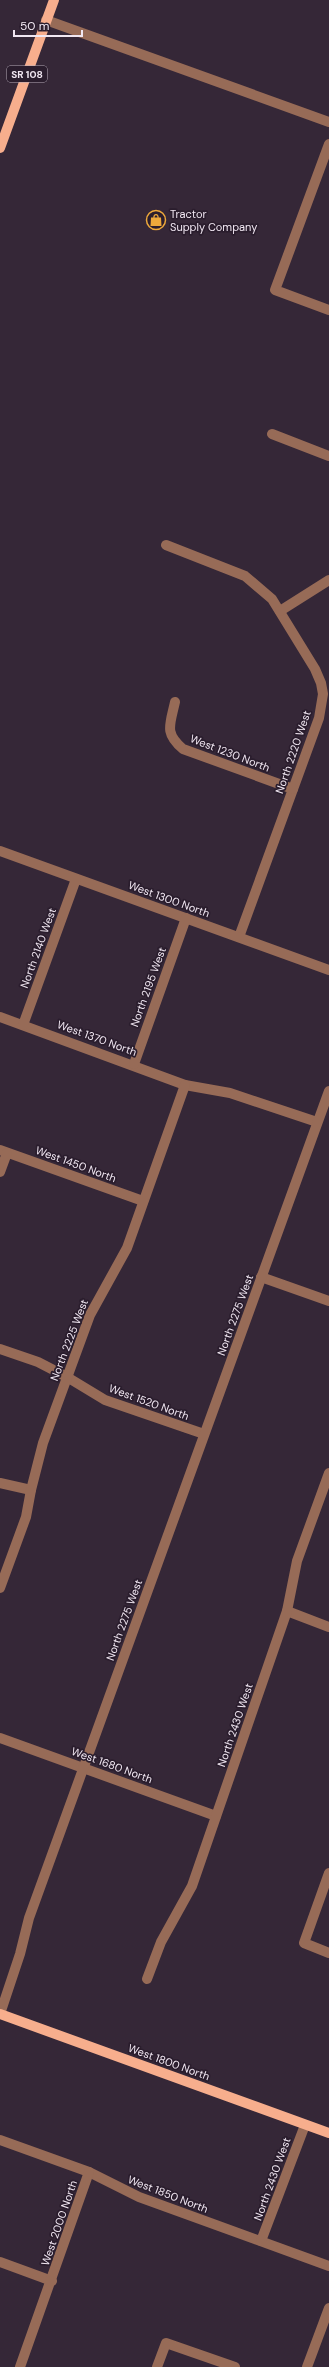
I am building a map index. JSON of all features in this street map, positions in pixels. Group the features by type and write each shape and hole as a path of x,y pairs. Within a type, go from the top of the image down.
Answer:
{"main road":[{"name":"SR 108","path":"0,148 54,0"},
{"name":"West 1800 North","path":"0,2014 329,2133"}],"street":[{"path":"46,20 329,122"},
{"path":"329,144 275,290 329,310"},
{"path":"272,434 329,456"},
{"name":"North 2220 West","path":"166,545 245,576 272,599 315,668 323,694 319,718 239,937"},
{"path":"280,611 329,580"},
{"name":"West 1230 North","path":"175,702 169,727 172,739 183,749 293,789"},
{"name":"West 1300 North","path":"0,851 329,970"},
{"name":"North 2140 West","path":"23,1025 76,879"},
{"name":"North 2195 West","path":"134,1064 186,918"},
{"name":"West 1370 North","path":"0,1017 134,1064 185,1084 230,1093 317,1122"},
{"name":"North 2225 West","path":"0,1588 26,1517 30,1490 43,1443 90,1314 126,1248 185,1084"},
{"name":"North 2275 West","path":"0,2014 20,1954 29,1918 329,1091"},
{"path":"0,1172 4,1151"},
{"name":"West 1450 North","path":"4,1151 143,1201"},
{"path":"261,1277 329,1301"},
{"name":"West 1520 North","path":"0,1349 38,1362 67,1377 105,1400 204,1434"},
{"name":"North 2430 West","path":"147,1979 161,1942 192,1886 287,1612 296,1562 329,1473"},
{"path":"0,1484 30,1490"},
{"path":"287,1612 329,1627"},
{"name":"West 1680 North","path":"0,1738 216,1816"},
{"path":"329,1873 304,1943 329,1952"},
{"name":"North 2430 West","path":"261,2241 305,2124"},
{"name":"West 1850 North","path":"0,2140 89,2172 139,2197 329,2266"},
{"name":"West 2000 North","path":"20,2367 52,2281 89,2172"},
{"name":"West 2000 North","path":"0,2262 52,2281"},
{"path":"307,2367 329,2308"},
{"path":"157,2367 166,2343 235,2367"}],"place":[{"name":"Tractor Supply Company","path":"156,220"}]}
